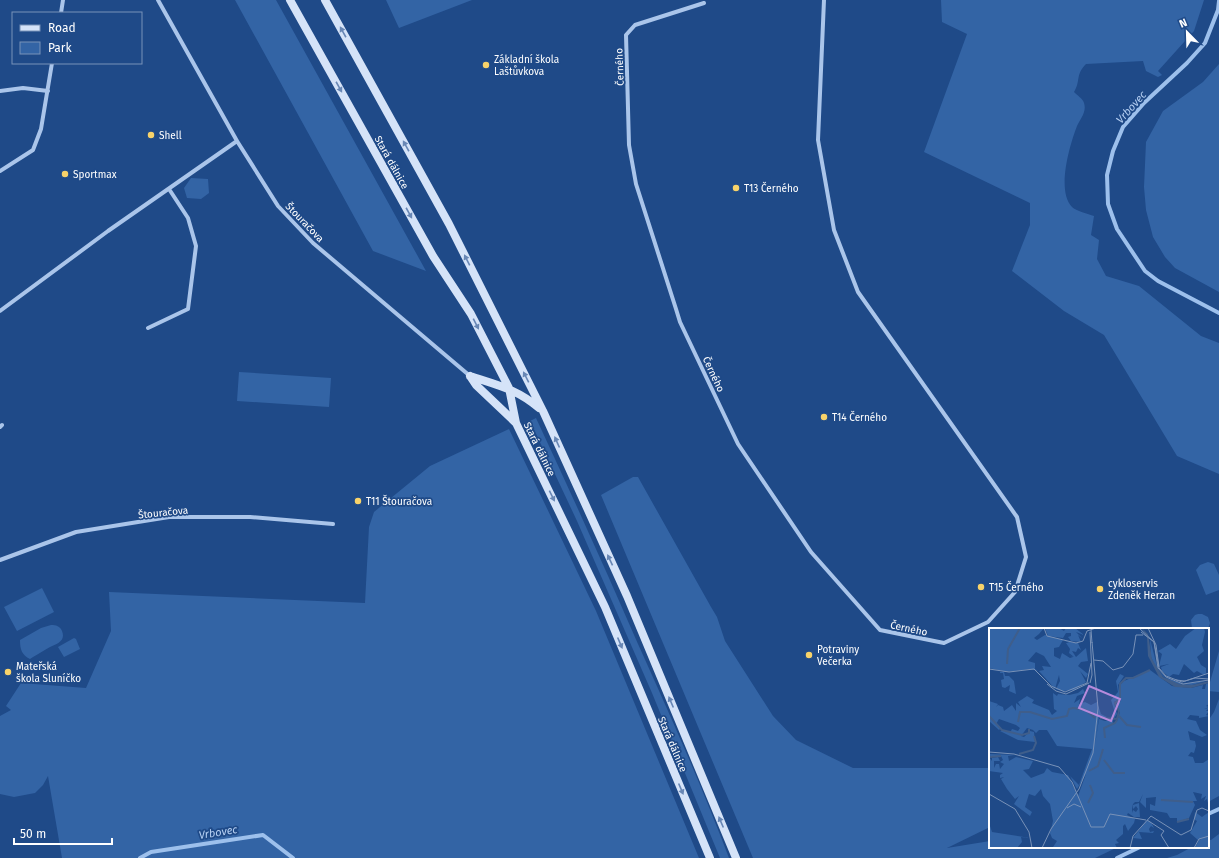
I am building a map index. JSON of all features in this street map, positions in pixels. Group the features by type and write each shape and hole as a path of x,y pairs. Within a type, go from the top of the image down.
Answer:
{"main road":[{"name":"Stará dálnice","path":"290,0 433,256 470,314 509,388 516,423 606,607 710,858"},
{"name":"Stará dálnice","path":"325,0 449,224 543,412 626,596 736,858"},
{"path":"470,376 509,388 532,402 543,412"},
{"path":"470,376 476,385 516,423"}],"street":[{"path":"61,12 63,0"},
{"name":"Štouračova","path":"158,0 237,141 278,206 313,243 470,376"},
{"name":"Černého","path":"704,3 635,25 626,35 629,145 636,184 676,309 738,444 810,552 880,630 944,643 988,622 1015,592 1026,557 1017,517 858,292 834,230 818,140 824,0"},
{"path":"0,171 33,150 41,129 52,64"},
{"path":"0,91 22,88 48,91"},
{"path":"0,311 108,231 237,141"},
{"path":"148,328 188,309 196,246 188,218 168,189"},
{"name":"Štouračova","path":"0,560 76,532 169,517 250,516 333,524"}],"green space":[{"path":"235,0 276,0 426,271 373,251"},
{"path":"386,0 472,0 399,28"},
{"path":"941,0 1204,0 1194,31 1158,71 1162,75 1158,77 1146,71 1143,61 1086,64 1080,71 1074,92 1083,102 1085,109 1074,134 1068,155 1065,190 1067,200 1072,207 1094,216 1091,235 1099,240 1097,259 1106,276 1139,286 1201,336 1219,343 1219,474 1177,456 1104,335 1064,311 1012,271 1030,225 1030,203 924,152 967,34 942,22"},
{"path":"1219,64 1219,292 1175,268 1165,257 1153,237 1146,210 1144,187 1146,142 1163,111 1203,82"},
{"path":"191,178 208,179 209,193 201,199 187,198 184,188"},
{"path":"239,372 331,378 329,407 237,401"},
{"path":"536,418 674,724 729,858 720,858 652,693 577,521 530,421"},
{"path":"509,429 596,611 699,858 62,858 48,776 43,785 35,793 14,797 0,794 0,716 11,710 6,706 21,683 86,688 111,631 109,592 365,603 369,527 374,512 430,466"},
{"path":"633,477 638,477 717,617 725,641 773,716 796,740 853,768 989,768 989,827 947,848 989,841 989,848 1116,848 1095,858 753,858 601,495"},
{"path":"1208,562 1214,564 1219,575 1219,590 1206,595 1196,570 1200,565"},
{"path":"42,588 54,612 17,631 4,607"},
{"path":"1202,614 1208,617 1210,623 1208,628 1192,628 1191,620 1195,615"},
{"path":"51,625 58,626 61,629 63,634 62,640 30,659 25,656 20,647 20,640 41,628"},
{"path":"74,638 76,639 80,649 64,657 58,647"},
{"path":"1219,651 1219,692 1209,691 1209,686"},
{"path":"1219,699 1219,796 1209,801 1209,720 1214,712"},
{"path":"1219,834 1219,858 1167,858 1177,855 1190,848 1209,848 1209,840"}],"waterway":[{"name":"Vrbovec","path":"1219,1 1218,10 1205,43 1187,63 1144,103 1123,127 1113,151 1107,175 1108,204 1117,229 1145,271 1158,281 1219,313"},
{"name":"Vrbovec","path":"1209,814 1219,809"},
{"name":"Vrbovec","path":"140,858 151,852 263,835 293,858"},
{"name":"Vrbovec","path":"1117,858 1138,848"}],"place":[{"name":"Základní škola Laštůvkova","path":"486,65"},
{"name":"Shell","path":"151,135"},
{"name":"Sportmax","path":"65,174"},
{"name":"T13 Černého","path":"736,188"},
{"name":"T14 Černého","path":"824,417"},
{"name":"T11 Štouračova","path":"358,501"},
{"name":"T15 Černého","path":"981,587"},
{"name":"cykloservis Zdeněk Herzan","path":"1100,589"},
{"name":"Potraviny Večerka","path":"809,655"},
{"name":"Mateřská škola Sluníčko","path":"8,672"}]}
